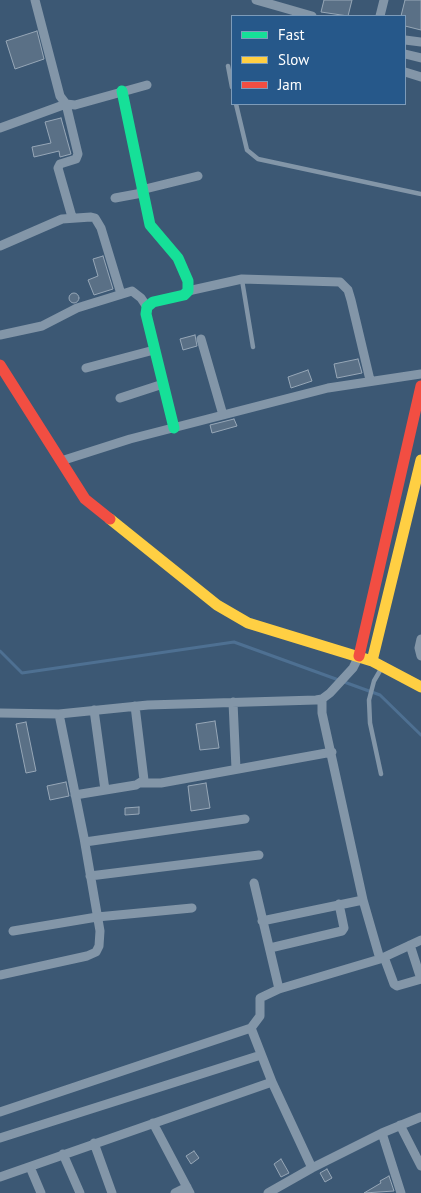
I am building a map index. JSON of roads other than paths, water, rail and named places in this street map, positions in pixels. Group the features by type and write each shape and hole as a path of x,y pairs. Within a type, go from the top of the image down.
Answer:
{"street":[{"path":"35,0 60,96 66,104 78,154 76,159 60,164 58,168 72,216"},
{"path":"256,0 308,15"},
{"path":"380,15 384,0"},
{"path":"406,40 421,42"},
{"path":"406,54 421,58"},
{"path":"406,72 421,77"},
{"path":"0,128 66,104 75,105 147,85"},
{"path":"122,91 150,226 178,258 188,281 188,291"},
{"path":"115,198 198,176"},
{"path":"0,246 72,216 91,217 99,223 120,294"},
{"path":"148,307 153,302 184,295 188,291 242,279 340,282 350,295 370,380"},
{"path":"0,335 42,326 77,308 132,291 148,307 148,325 174,428"},
{"path":"201,339 223,415"},
{"path":"86,368 154,350"},
{"path":"0,364 76,488 96,510 232,616 248,623 359,656 421,687"},
{"path":"61,461 174,428 328,388 370,380 421,374"},
{"path":"120,398 163,384"},
{"path":"0,713 59,714 135,706 322,699 330,693 354,668 359,656 421,386"},
{"path":"372,661 421,460"},
{"path":"421,639 419,648 421,656"},
{"path":"322,699 322,713 363,900 382,958 394,984 397,986 421,979 410,945"},
{"path":"233,702 236,769"},
{"path":"135,706 145,776 141,783"},
{"path":"94,710 105,790"},
{"path":"0,975 96,952 99,946 97,917 85,842 59,714"},
{"path":"75,795 141,783 161,783 332,752"},
{"path":"85,842 245,819"},
{"path":"90,876 259,855"},
{"path":"254,883 278,989"},
{"path":"262,921 363,900"},
{"path":"270,948 342,931 344,928 339,904"},
{"path":"13,931 97,917 192,908"},
{"path":"0,1112 251,1028 260,1016 260,998 278,989 382,958 421,940"},
{"path":"251,1028 272,1082 312,1168"},
{"path":"0,1138 261,1055"},
{"path":"0,1177 272,1082"},
{"path":"268,1193 312,1168 382,1133 421,1117"},
{"path":"153,1123 189,1190 175,1193"},
{"path":"400,1125 421,1166"},
{"path":"382,1133 401,1193"},
{"path":"94,1143 112,1193"},
{"path":"63,1154 80,1193"},
{"path":"30,1167 41,1193"}],"lane":[{"path":"228,66 231,82"},
{"path":"236,105 247,150 258,159 421,194"},
{"path":"242,279 254,348"},
{"path":"381,774 370,723 369,700 374,681 382,668"}],"waterway":[{"path":"0,651 22,673 234,642 380,695 421,735"}]}
